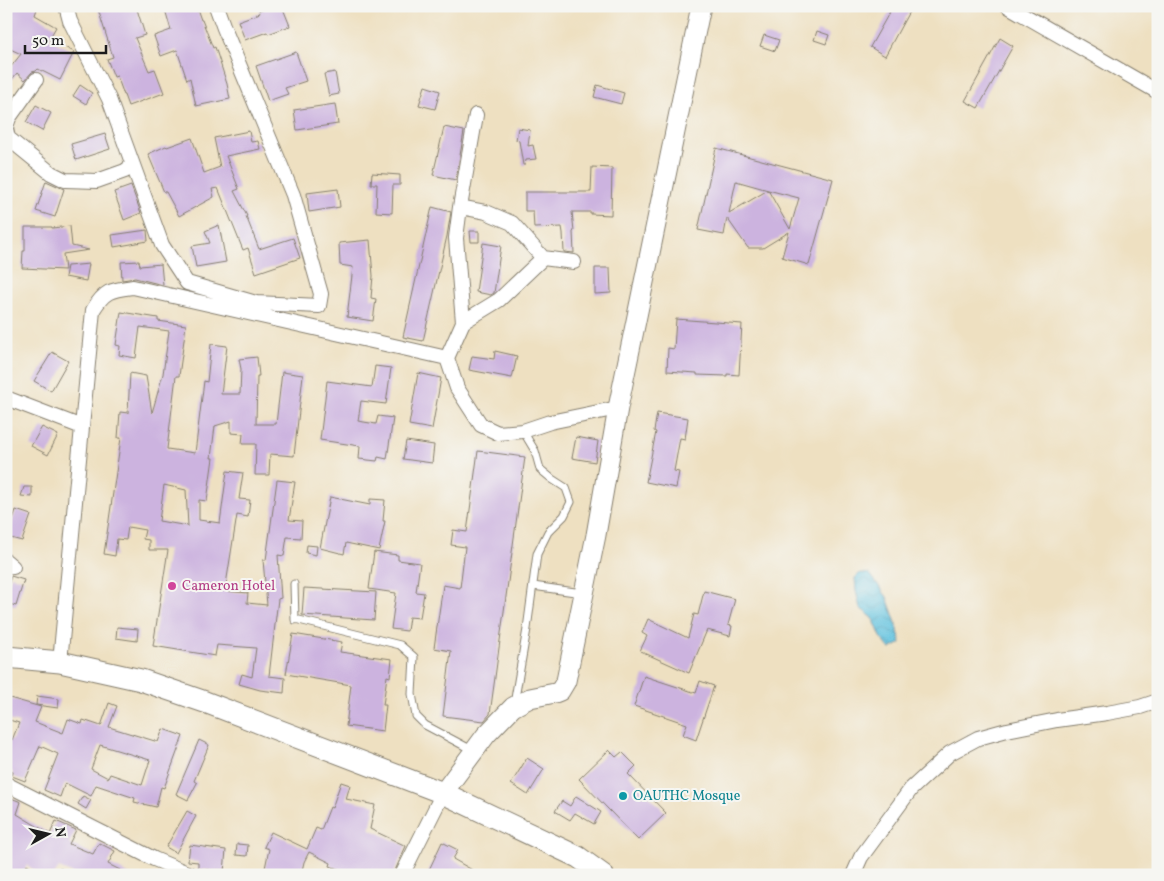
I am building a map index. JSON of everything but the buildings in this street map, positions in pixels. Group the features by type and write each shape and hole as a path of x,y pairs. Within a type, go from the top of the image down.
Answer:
{"main road":[{"path":"6,657 60,662 141,680 206,702 443,792 578,857 603,875"}],"street":[{"path":"66,6 70,21 108,99 162,245 187,283 256,303 319,306 321,294 293,195 216,6"},
{"path":"402,875 443,792 486,735 513,707 530,698 560,691 566,681 596,534 618,408 701,6"},
{"path":"1008,6 1158,92"},
{"path":"36,80 9,118 6,128 8,138 51,173 65,180 97,182 124,171 133,165"},
{"path":"476,115 456,238 463,322 447,358 457,388 481,425 498,433 523,431 550,422 618,408"},
{"path":"460,207 486,212 512,223 543,258 574,262"},
{"path":"463,322 499,300 543,258"},
{"path":"60,662 93,310 100,297 113,289 133,287 447,358"},
{"path":"6,398 82,428"},
{"path":"853,875 861,857 911,788 950,753 978,738 1007,730 1140,707 1158,701"},
{"path":"6,784 154,859 192,875"}],"lane":[{"path":"513,707 527,628 537,554 548,532 564,516 571,502 566,488 540,469 535,451 523,431"},
{"path":"294,584 295,619 400,645 414,657 412,694 416,716 425,725 474,751"},
{"path":"533,586 584,594"}],"water":[{"path":"860,573 870,574 887,597 901,643 890,649 882,639 873,618 860,608 855,578"}],"place":[{"name":"Cameron Hotel","path":"172,586"},
{"name":"OAUTHC Mosque","path":"623,796"}]}
